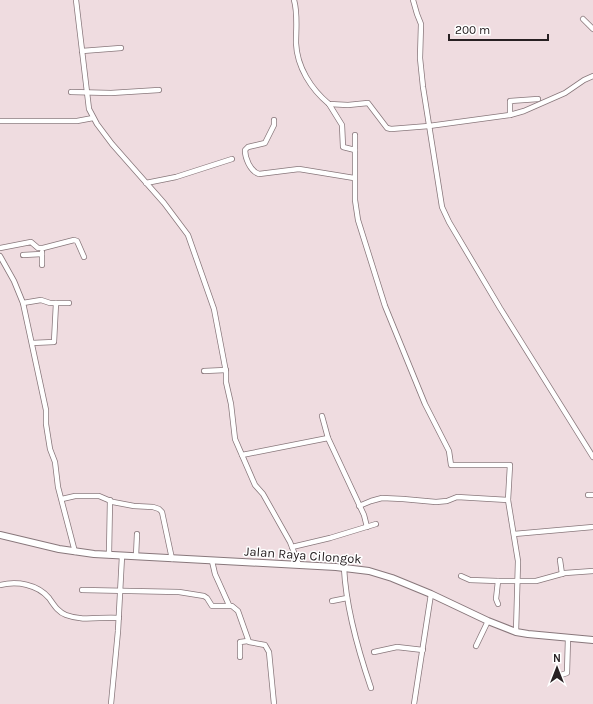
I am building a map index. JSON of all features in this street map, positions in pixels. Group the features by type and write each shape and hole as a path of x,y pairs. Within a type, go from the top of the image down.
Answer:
{"highway":[{"name":"Jalan Raya Cilongok","path":"0,535 75,552 358,569 380,574 431,594 488,621 516,632 593,640"}],"street":[{"path":"76,0 89,109 93,118 112,144 177,219 188,235 214,309 226,370 226,382 231,404 235,439 254,485 263,494 292,547 299,565"},
{"path":"294,0 296,12 296,45 298,62 301,69 314,87 330,104 342,125 343,147 355,150"},
{"path":"413,0 421,24 420,58 442,207 449,222 500,308 593,457"},
{"path":"583,19 593,30"},
{"path":"82,51 121,48"},
{"path":"330,104 348,105 368,103 387,128 390,129 429,126 510,115 524,111 565,93 584,80 593,76"},
{"path":"71,92 87,91 111,93 158,90"},
{"path":"510,115 510,101 538,99"},
{"path":"0,121 77,121 93,118"},
{"path":"274,120 274,125 265,143 248,147 245,150 252,170 256,173 259,174 299,170 354,178"},
{"path":"355,135 354,178 356,211 385,306 425,404 449,451 451,465 510,465 508,500 518,561 516,632"},
{"path":"146,183 176,177 232,159"},
{"path":"0,248 31,242 38,248 47,248 70,240 76,240 84,257"},
{"path":"42,248 42,265"},
{"path":"23,255 42,254"},
{"path":"0,256 14,281 23,303 46,410 46,424 50,449 55,462 58,487 75,552"},
{"path":"23,303 41,300 49,303 69,303"},
{"path":"32,344 54,342 56,303"},
{"path":"204,371 226,370"},
{"path":"322,416 328,438 367,527"},
{"path":"242,455 328,438"},
{"path":"62,499 75,496 99,496 124,504 159,509 162,512 172,559"},
{"path":"359,506 382,498 436,502 447,501 457,497 508,500"},
{"path":"109,555 110,500"},
{"path":"292,547 330,538 376,524"},
{"path":"514,534 593,527"},
{"path":"136,556 137,534"},
{"path":"111,704 119,618 122,556"},
{"path":"560,560 562,574"},
{"path":"212,561 215,574 229,606"},
{"path":"344,568 347,598 371,688"},
{"path":"461,576 470,580 518,581 536,580 562,574 593,571"},
{"path":"498,581 496,602 498,604"},
{"path":"0,584 20,584 36,587 48,597 57,609 67,616 93,619 119,618"},
{"path":"82,590 179,592 206,597 212,606 232,606 238,612 248,641"},
{"path":"414,704 431,594"},
{"path":"332,601 347,598"},
{"path":"476,646 488,621"},
{"path":"561,675 567,673 568,638"},
{"path":"240,657 240,642 248,641 250,643 267,646 269,652 274,704"},
{"path":"374,652 397,647 423,650"}]}
